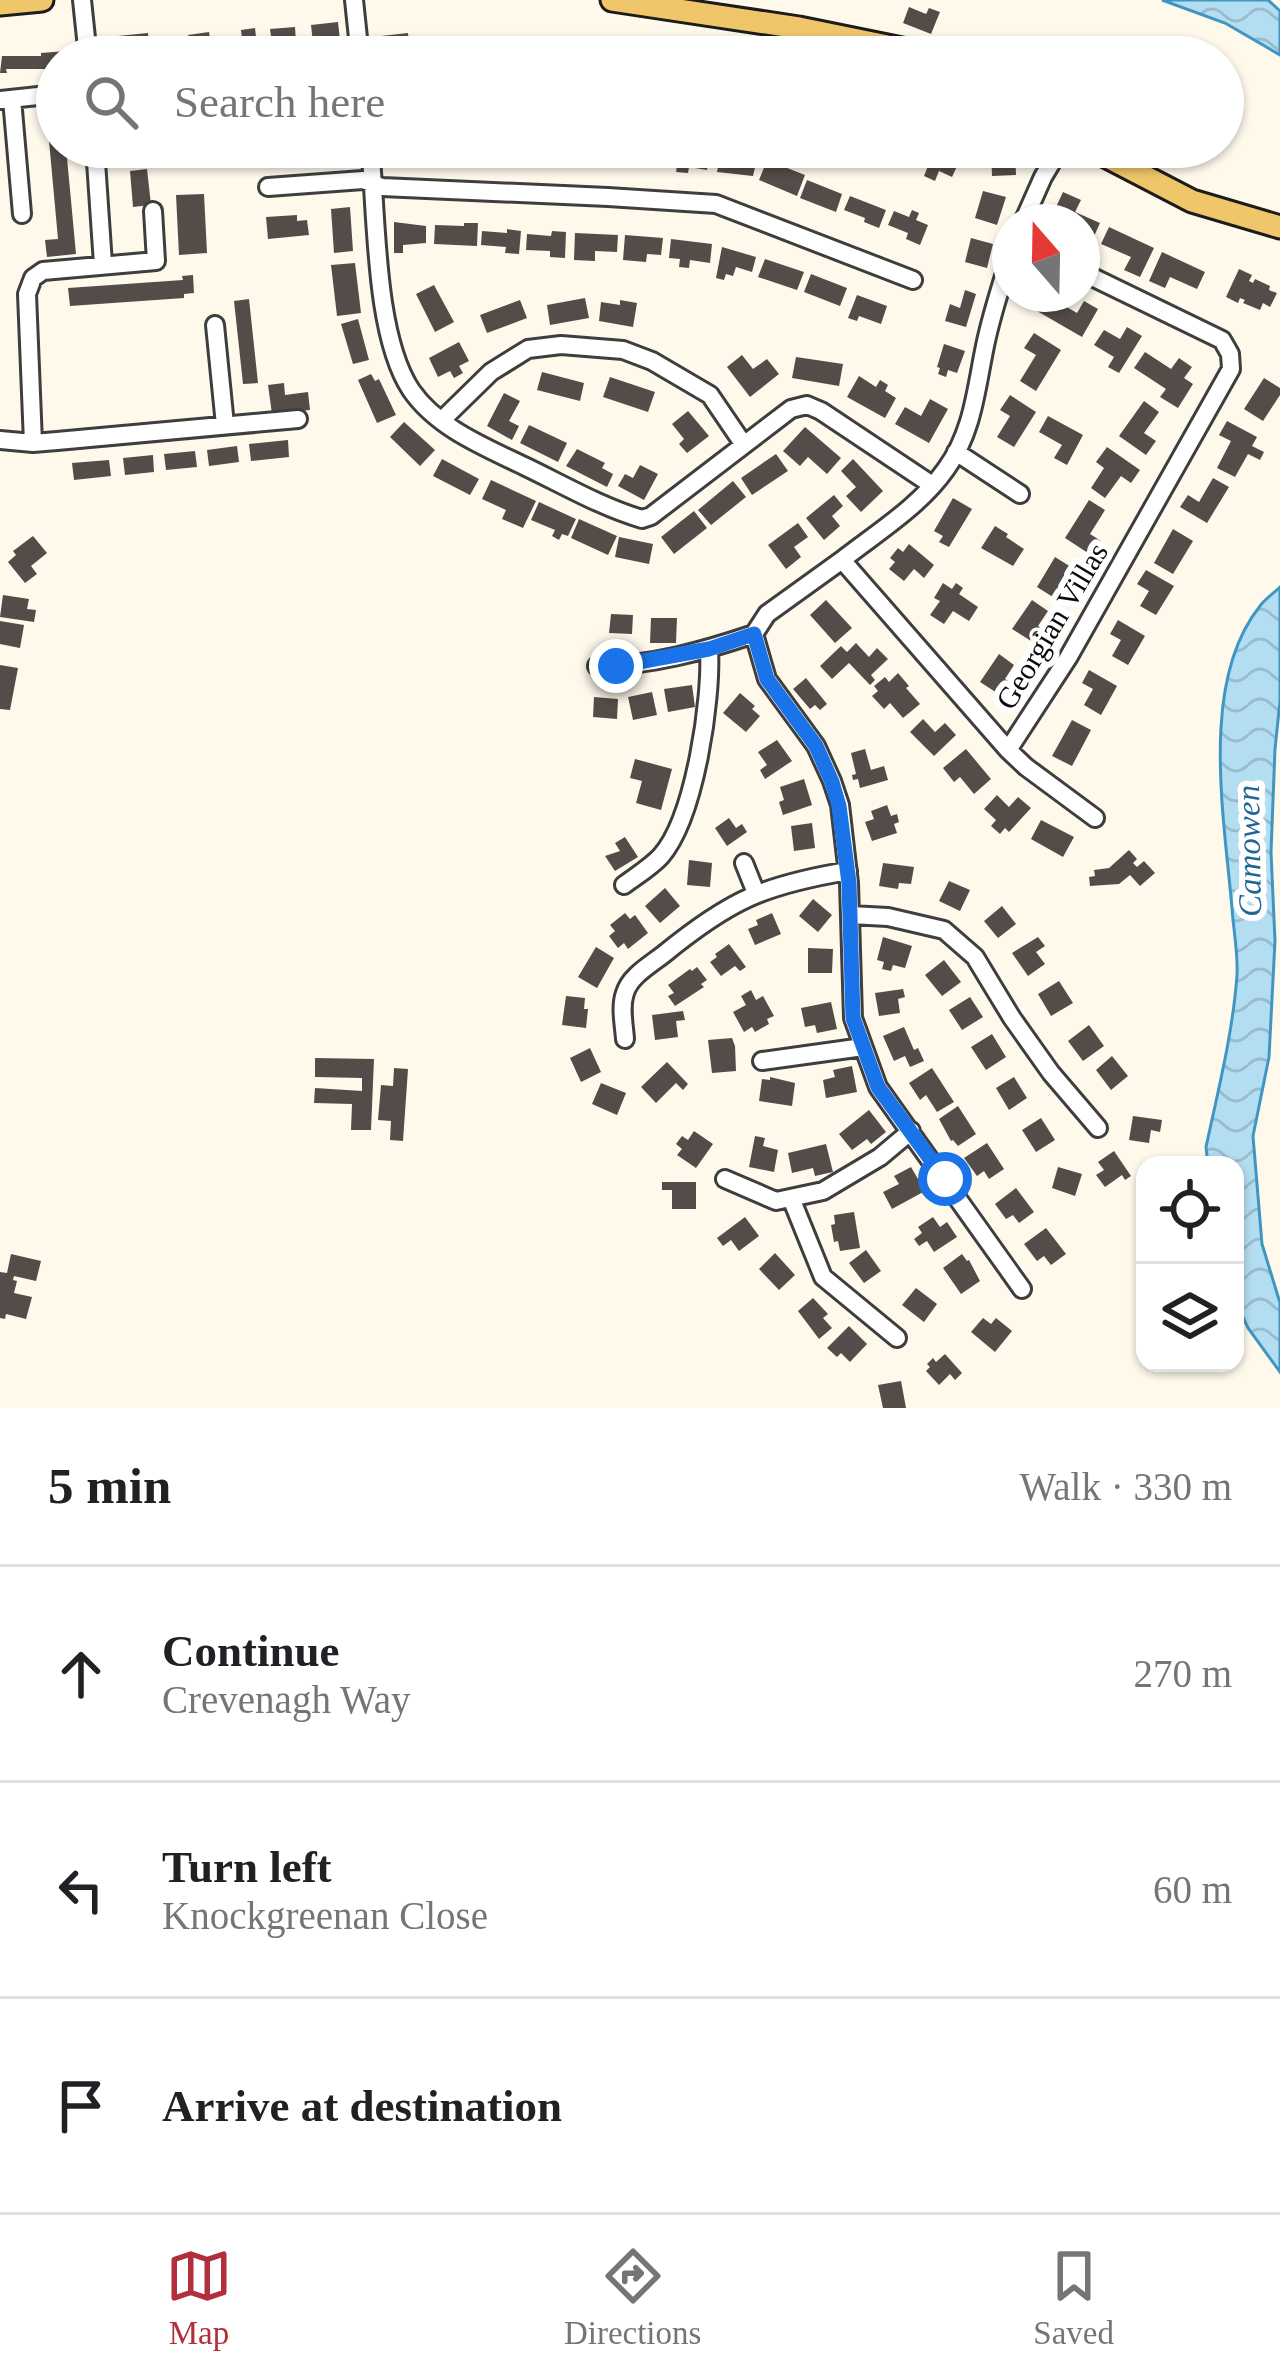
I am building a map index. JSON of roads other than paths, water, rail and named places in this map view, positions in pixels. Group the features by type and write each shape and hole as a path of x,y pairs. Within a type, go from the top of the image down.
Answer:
{"main road":[{"path":"0,4 40,0"},
{"path":"612,0 838,36"},
{"path":"1128,168 1192,201 1280,227"}],"street":[{"path":"82,0 86,36"},
{"path":"354,0 358,36"},
{"path":"22,214 6,99 36,96"},
{"path":"96,168 103,264"},
{"path":"372,168 392,347 412,391 469,439 641,519 791,410 806,405 932,485"},
{"path":"1031,204 1048,168"},
{"path":"268,187 363,180 382,187 716,204 913,280"},
{"path":"33,443 27,294 33,278 43,271 156,261 152,211"},
{"name":"Georgian Villas","path":"842,560 1008,750 1068,658 1231,369 1222,340 1100,281"},
{"path":"596,666 709,649 754,634 766,614 909,508 946,469 973,414 994,312"},
{"path":"214,325 225,425"},
{"path":"442,420 491,372 528,349 561,345 623,350 710,395 744,445"},
{"path":"0,440 33,443 298,419"},
{"path":"956,452 1020,494"},
{"path":"754,634 767,679 816,746 832,782 848,871 853,1018 878,1087 1022,1289"},
{"path":"624,885 661,856 677,830 695,773 711,678 709,649"},
{"path":"1008,750 1095,818"},
{"path":"744,863 756,893"},
{"path":"625,1039 622,1003 626,987 700,924 756,893 799,879 848,871"},
{"path":"850,916 888,917 944,930 975,957 1051,1073 1098,1128"},
{"path":"762,1061 863,1047"},
{"path":"725,1179 776,1202 824,1191 880,1157 911,1131"},
{"path":"791,1198 823,1277 898,1339"}],"water":[{"path":"1162,0 1268,0 1280,11 1280,55 1225,23"},
{"name":"Camowen","path":"1280,587 1280,701 1271,852 1275,941 1269,1057 1253,1136 1262,1244 1280,1303 1280,1372 1244,1319 1244,1156 1207,1156 1206,1147 1229,1040 1237,975 1222,800 1222,715 1240,638 1260,606"}]}
